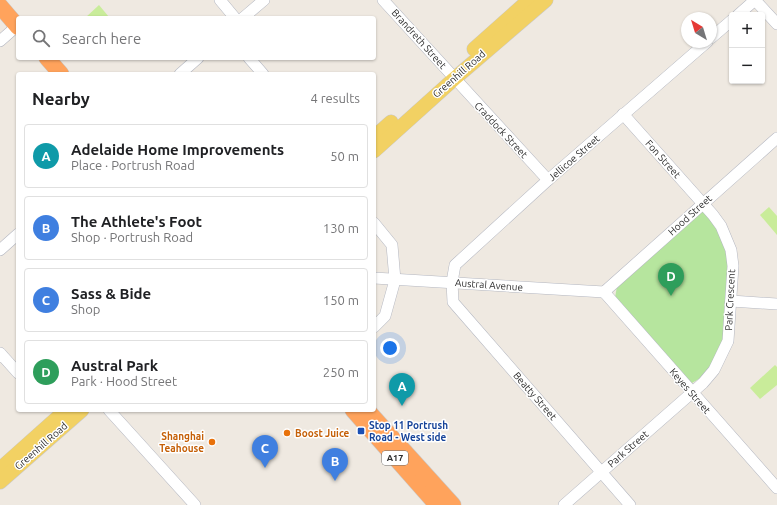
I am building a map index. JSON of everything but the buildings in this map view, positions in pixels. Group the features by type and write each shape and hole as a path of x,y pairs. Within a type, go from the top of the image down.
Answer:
{"highway":[{"path":"0,5 13,33"},
{"path":"0,19 13,33"},
{"path":"37,60 47,72"},
{"path":"49,60 59,72"},
{"name":"A17","path":"355,412 437,505"},
{"name":"A17","path":"369,412 453,505"}],"main road":[{"name":"Greenhill Road","path":"376,149 529,0"},
{"name":"Greenhill Road","path":"376,136 546,0"},
{"name":"Greenhill Road","path":"0,482 80,412"},
{"name":"Greenhill Road","path":"0,469 58,413"}],"street":[{"path":"0,5 4,0"},
{"path":"220,0 233,16"},
{"path":"246,16 264,0"},
{"name":"Brandreth Street","path":"384,0 451,75"},
{"path":"741,12 755,0 777,24"},
{"path":"717,33 729,23"},
{"name":"Jellicoe Street","path":"452,282 455,265 548,180 700,48"},
{"path":"182,72 196,60"},
{"path":"251,60 261,72"},
{"name":"Craddock Street","path":"451,75 548,180"},
{"name":"Fon Street","path":"623,114 703,204"},
{"name":"Hood Street","path":"604,292 777,138"},
{"name":"Park Crescent","path":"692,393 714,370 728,341 731,301 731,250 721,226 703,204"},
{"path":"376,226 392,245 395,280 385,316 376,325"},
{"path":"0,250 16,236"},
{"name":"Austral Avenue","path":"376,278 604,292"},
{"name":"Beatty Street","path":"452,282 453,302 630,505"},
{"name":"Keyes Street","path":"604,292 777,488"},
{"path":"731,301 777,304"},
{"path":"0,353 16,371"},
{"name":"Park Street","path":"564,505 692,393"},
{"path":"111,412 195,505"}],"green space":[{"path":"99,5 108,16 87,16"},
{"path":"769,207 777,216 777,235 760,215"},
{"path":"702,209 711,218 724,244 728,264 723,343 704,376 692,383 689,383 615,298 617,286"},
{"path":"775,365 777,367 777,385 760,399 750,388"}],"place":[{"name":"Austral Park","path":"671,296"},
{"name":"Adelaide Home Improvements","path":"402,406"},
{"name":"Stop 11 Portrush Road - West side","path":"361,431"},
{"name":"Boost Juice","path":"287,433"},
{"name":"Shanghai Teahouse","path":"212,442"},
{"name":"Sass & Bide","path":"265,468"},
{"name":"The Athlete's Foot","path":"335,481"}]}
